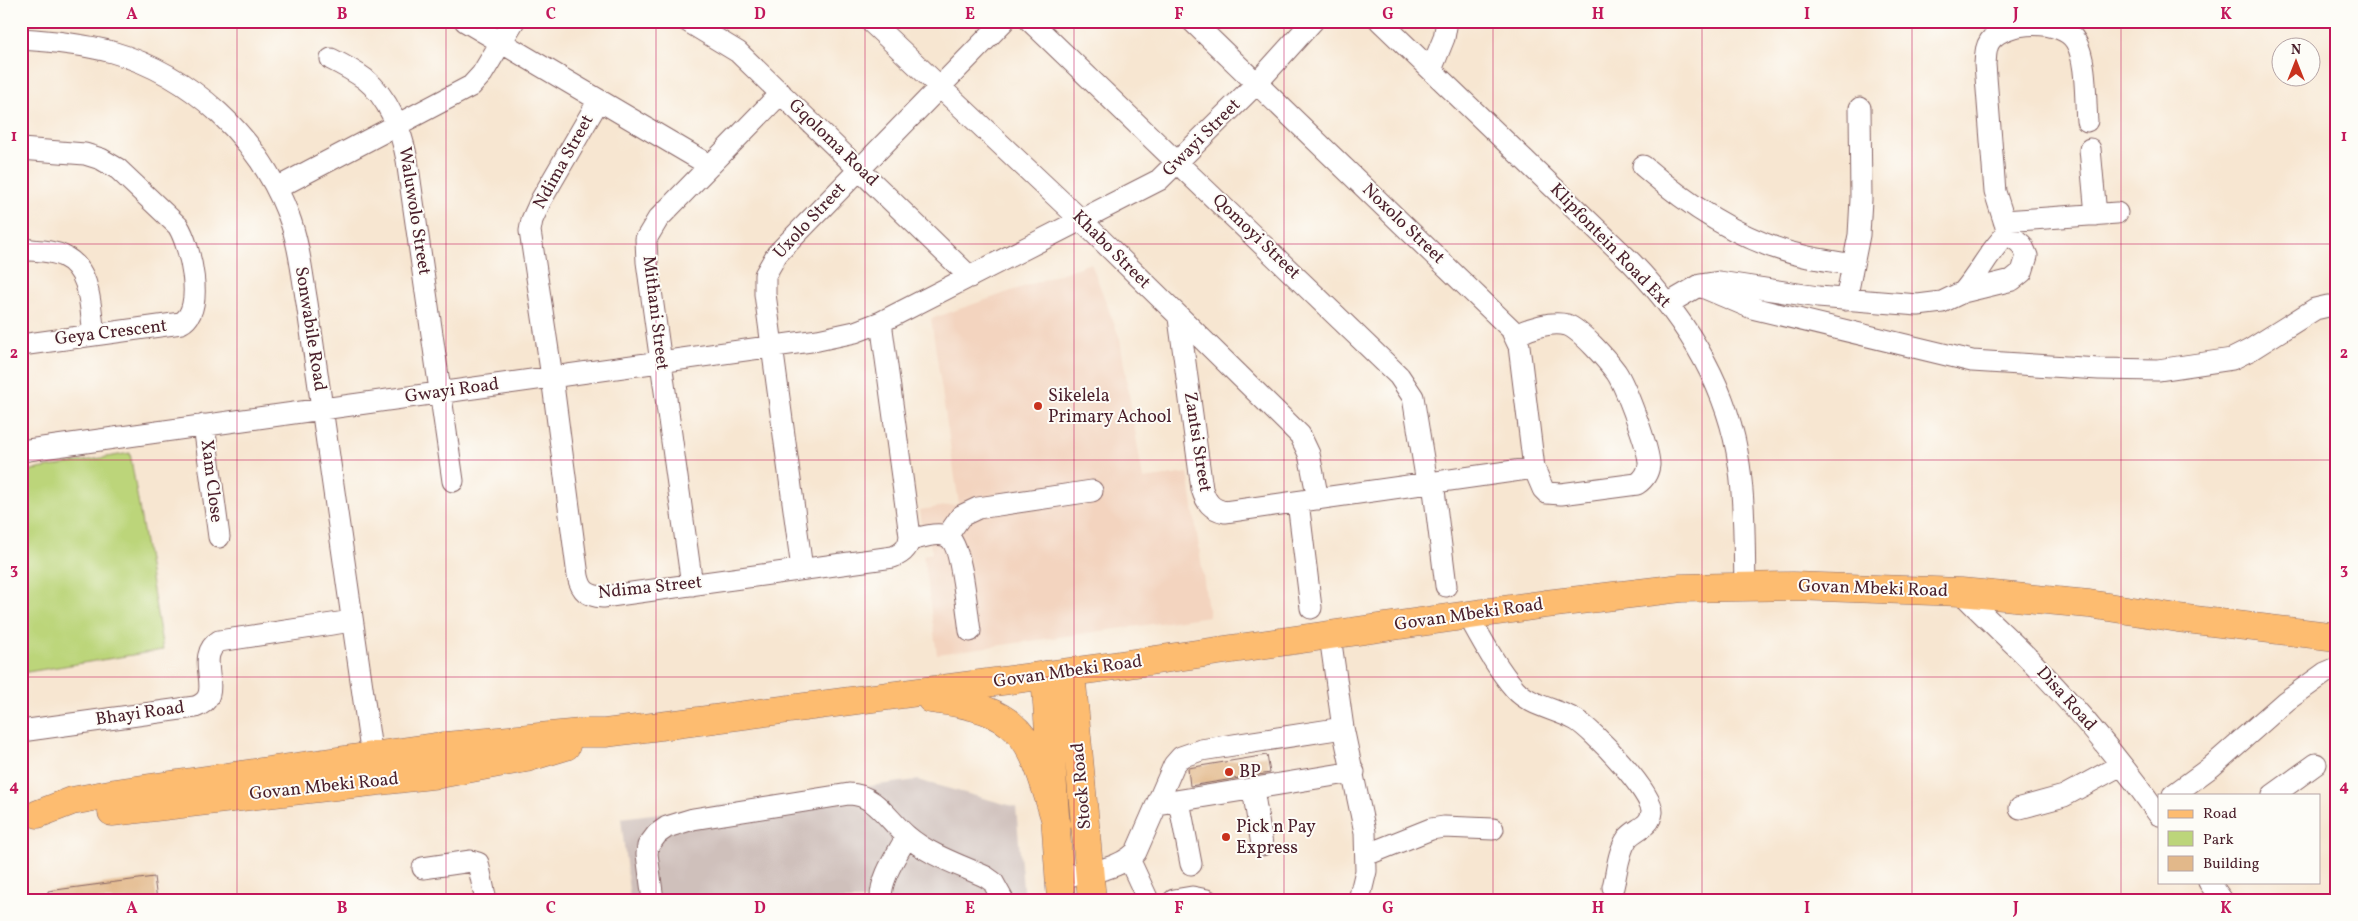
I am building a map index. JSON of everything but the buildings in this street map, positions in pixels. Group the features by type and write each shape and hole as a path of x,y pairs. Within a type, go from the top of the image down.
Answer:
{"main road":[{"name":"Govan Mbeki Road","path":"30,815 116,812 374,769 440,774 526,758 605,733 1072,672 1468,615 1681,588 1744,586 1855,587 1961,592 2089,604 2178,618 2337,637"},
{"name":"Stock Road","path":"1072,672 1092,900"},
{"name":"Stock Road","path":"1045,675 1057,824 1060,888"},
{"path":"900,694 960,702 984,708 1013,724 1030,748 1037,762 1057,824"}],"street":[{"path":"465,21 708,165"},
{"path":"277,188 471,86 482,74 514,21"},
{"name":"Gqoloma Road","path":"687,21 738,52 970,277"},
{"name":"Khabo Street","path":"870,21 1081,220 1304,440 1309,454 1308,500"},
{"name":"Uxolo Street","path":"802,569 771,346 764,283 768,266 777,254 1004,21"},
{"name":"Qomoyi Street","path":"1030,21 1179,162 1399,376 1413,397 1430,483"},
{"name":"Noxolo Street","path":"1192,21 1516,335"},
{"name":"Gwayi Street","path":"881,322 1159,180 1257,83 1313,21"},
{"name":"Klipfontein Road Ext","path":"1380,21 1631,262 1669,303 1708,368 1731,424 1740,465 1744,586"},
{"path":"1431,70 1444,38 1447,21"},
{"path":"1669,303 1700,285 1729,283 1846,300 1924,305 1942,302 1963,292 2012,280 2022,272 2026,261 2026,251 2006,227 1995,192 1986,50 1990,41 2001,32 2017,26 2050,26 2066,32 2076,40 2082,55 2087,121"},
{"name":"Sonwabile Road","path":"21,39 88,46 111,52 132,59 192,90 223,116 250,146 277,188 288,214 298,249 374,769"},
{"name":"Waluwolo Street","path":"331,59 366,80 382,100 402,137 407,160 453,481"},
{"name":"Mithani Street","path":"692,585 647,262 646,239 658,218 708,165 781,93"},
{"name":"Ndima Street","path":"599,100 532,220 531,243 552,377 578,576 584,592 603,597 893,557 904,551 910,540"},
{"path":"1846,300 1859,235 1861,198 1860,108"},
{"name":"Geya Crescent","path":"21,149 85,154 109,163 178,226 185,240 194,291 193,310 190,317 186,321 174,326 21,345"},
{"path":"2090,149 2096,215"},
{"path":"1643,166 1697,209 1744,234 1780,249 1806,257 1854,265"},
{"path":"2006,227 2117,213"},
{"path":"1963,292 1975,279 2006,227"},
{"path":"21,249 63,256 80,268 85,278 94,336"},
{"path":"1700,285 1752,308 1972,361 2099,369 2158,370 2232,359 2250,350 2315,309 2328,306 2337,307"},
{"name":"Zantsi Street","path":"1179,318 1202,489 1209,504 1217,510 1225,512 1534,468"},
{"path":"881,322 910,540 942,535 947,536 956,546 970,631"},
{"name":"Gwayi Road","path":"21,450 842,336 881,322"},
{"path":"1560,324 1577,330 1610,365 1622,382 1648,452 1649,464 1642,481 1637,484 1562,494 1547,492 1543,489 1534,468 1516,335 1530,328 1560,324"},
{"name":"Xam Close","path":"204,425 218,537"},
{"path":"1430,483 1446,586"},
{"path":"947,536 961,516 978,508 1092,491"},
{"path":"1308,500 1311,608"},
{"name":"Disa Road","path":"1961,592 2032,661 2092,726 2158,810"},
{"path":"1468,615 1494,660 1515,689 1529,700 1585,726 1640,784 1649,797 1652,806 1651,818 1645,827 1626,841 1614,887"},
{"name":"Bhayi Road","path":"21,731 195,707 205,702 210,693 207,658 210,648 218,641 352,621"},
{"path":"1330,636 1343,728 1354,772 1365,832 1366,871 1359,900"},
{"path":"2174,794 2212,767 2286,701 2325,672 2337,668"},
{"path":"1060,888 1089,872 1129,859 1140,846 1174,765 1181,757 1188,753 1343,728"},
{"path":"2274,794 2316,764"},
{"path":"2020,808 2064,796 2121,765"},
{"path":"1157,804 1354,772"},
{"path":"1252,789 1262,845"},
{"path":"653,900 648,846 657,834 667,827 693,819 858,794 869,799 907,836 944,858 993,882 1003,900"},
{"path":"1179,801 1191,864"},
{"path":"1366,855 1431,829 1493,829"},
{"path":"881,900 880,893 885,879 907,836"},
{"path":"1129,859 1148,900"},
{"path":"423,868 470,861 478,862 485,896"},
{"path":"2211,884 2222,900"},
{"path":"1174,900 1192,897 1207,900"}],"shaded area":[{"name":"Sikelela Primary Achool","path":"1091,263 1120,339 1143,479 1188,473 1209,616 937,654 923,555 932,553 927,527 922,528 920,510 959,504 931,319"},
{"path":"917,780 1016,807 1024,900 630,900 621,818"}],"green space":[{"path":"130,453 163,650 21,673 21,472"}],"place":[{"name":"Sikelela Primary Achool","path":"1038,406"},
{"name":"BP","path":"1229,772"},
{"name":"Pick n Pay Express","path":"1226,837"}]}
